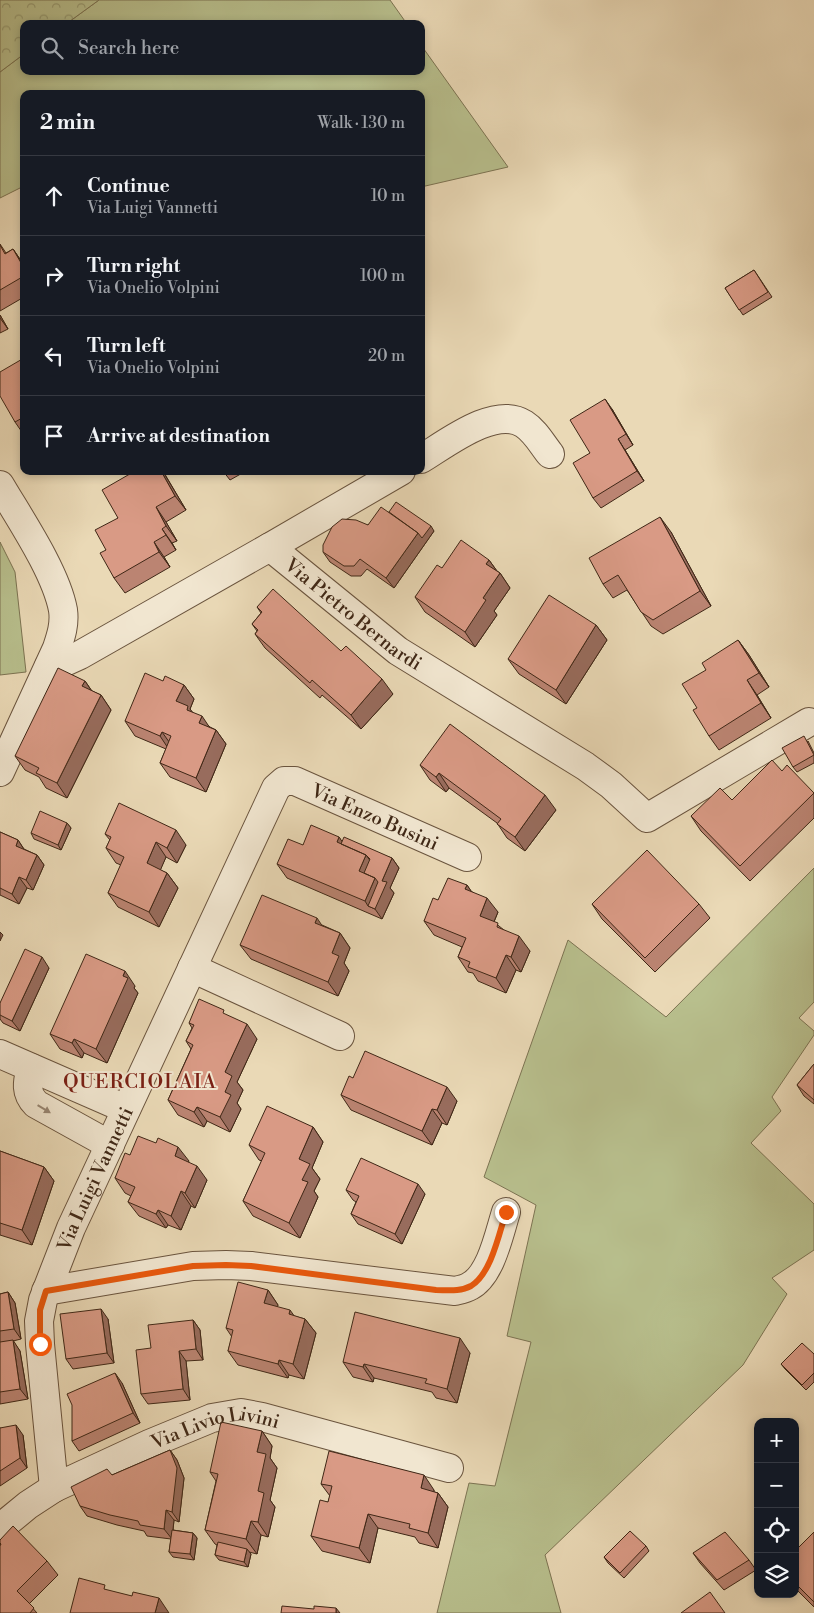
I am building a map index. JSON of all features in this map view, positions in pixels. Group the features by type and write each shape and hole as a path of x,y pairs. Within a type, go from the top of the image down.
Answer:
{"street":[{"path":"425,457 486,422 502,419 516,420 524,423 550,454"},
{"path":"270,547 393,475"},
{"path":"0,485 40,553 60,601 63,615 63,628 49,666 0,772"},
{"name":"Via Pietro Bernardi","path":"49,666 58,665 80,655 270,547 398,651 585,766 612,785 647,818 809,722"},
{"name":"Via Enzo Busini","path":"284,781 295,781 467,857"},
{"name":"Via Luigi Vannetti","path":"54,1488 39,1332 40,1310 46,1291 71,1228 273,793 278,785 284,781"},
{"path":"192,968 340,1036"},
{"path":"0,1054 126,1109"},
{"path":"32,1068 28,1090 29,1095 36,1104 110,1145"},
{"path":"46,1291 193,1266 220,1265 251,1266 454,1291 470,1287 481,1276 496,1244 506,1212"},
{"name":"Via Livio Livini","path":"0,1528 28,1505 54,1488 149,1444 212,1418 231,1414 262,1417 449,1468"}],"green space":[{"path":"0,0 99,0 72,20 20,20 20,57 0,72"},
{"path":"99,0 390,0 404,20 72,20"},
{"path":"425,51 508,167 425,186 425,90 20,90 20,188 0,198 0,72 20,57 20,75 425,75"},
{"path":"0,542 15,572 26,672 0,675"},
{"path":"814,868 814,1002 799,1018 814,1031 814,1035 772,1097 781,1111 751,1143 814,1204 814,1250 772,1278 787,1294 743,1365 545,1555 561,1613 437,1613 469,1483 495,1486 531,1342 507,1336 536,1205 484,1177 568,940 666,1017"}],"building":[{"path":"0,245 5,254 13,249 20,261 20,278 0,290"},
{"path":"754,270 768,292 739,310 725,288"},
{"path":"20,360 20,419 15,422 0,396 0,372"},
{"path":"605,399 626,434 618,439 637,471 593,498 573,463 590,453 570,420"},
{"path":"128,475 163,475 175,496 156,507 166,526 162,529 166,535 154,542 159,552 114,578 100,553 106,550 95,530 118,518 102,490"},
{"path":"396,502 431,526 422,538 389,512"},
{"path":"381,507 418,533 386,578 360,559 354,566 344,566 323,552 323,545 332,527 342,519 356,520 368,525"},
{"path":"660,517 700,591 653,620 641,612 618,575 603,584 589,558"},
{"path":"461,540 489,560 486,564 500,573 483,598 486,600 465,632 415,597 437,565 442,568"},
{"path":"273,589 341,651 346,646 382,679 351,715 312,680 310,683 255,634 258,630 252,624 262,612 257,607"},
{"path":"549,595 596,625 556,690 508,659"},
{"path":"738,640 759,673 747,680 761,703 709,736 693,710 697,708 682,684 706,670 702,663"},
{"path":"58,668 85,681 82,686 101,695 57,783 36,773 39,768 15,756"},
{"path":"145,673 163,681 165,676 184,685 176,701 188,706 187,710 202,716 199,723 216,730 196,778 160,763 171,736 162,732 160,736 125,721"},
{"path":"450,724 545,795 515,837 497,824 501,819 439,773 436,777 420,765"},
{"path":"804,736 814,755 793,767 782,748"},
{"path":"772,760 782,771 787,765 814,793 740,866 691,816 720,788 732,800"},
{"path":"119,803 176,830 167,848 156,842 147,863 167,873 149,912 108,893 124,857 106,848 111,837 105,834"},
{"path":"40,811 67,823 58,845 31,833"},
{"path":"311,825 339,837 337,842 366,855 359,871 375,878 365,901 277,864 288,839 303,845"},
{"path":"0,832 18,840 16,846 37,855 26,880 19,877 12,894 0,888"},
{"path":"344,837 392,858 382,881 387,882 375,909 368,906 378,882 375,878 364,873 370,859 366,855 341,844"},
{"path":"647,850 699,904 645,958 592,904"},
{"path":"448,878 467,885 465,889 487,898 480,916 498,923 497,927 519,936 511,957 506,955 496,978 468,967 470,962 458,957 466,938 424,921 433,898 438,900"},
{"path":"262,895 317,918 315,923 340,933 332,953 339,956 328,982 240,945"},
{"path":"25,949 42,957 12,1021 0,1015 0,1003"},
{"path":"86,954 125,971 123,976 128,978 96,1049 74,1039 72,1043 50,1034"},
{"path":"199,999 224,1010 223,1013 247,1024 225,1072 232,1076 225,1092 231,1095 220,1117 197,1107 194,1112 168,1100 193,1045 186,1041 194,1025 189,1023"},
{"path":"365,1051 447,1087 437,1110 432,1109 422,1131 341,1095 349,1076 353,1078"},
{"path":"814,1064 814,1100 797,1085"},
{"path":"267,1106 313,1127 299,1159 310,1164 302,1180 308,1182 289,1223 243,1201 265,1153 249,1145"},
{"path":"138,1136 156,1143 158,1138 178,1147 175,1156 197,1166 185,1193 181,1191 171,1216 158,1210 156,1214 128,1202 135,1187 115,1178 125,1153 130,1155"},
{"path":"0,1151 44,1167 22,1230 0,1223"},
{"path":"361,1158 418,1184 395,1234 351,1214 359,1196 346,1190"},
{"path":"238,1282 268,1290 264,1303 290,1310 289,1314 305,1319 293,1364 279,1360 278,1364 228,1351 233,1330 226,1328"},
{"path":"8,1292 14,1329 0,1331 0,1294"},
{"path":"101,1309 107,1353 66,1359 60,1314"},
{"path":"355,1312 460,1338 447,1389 425,1383 427,1379 364,1364 363,1367 343,1362"},
{"path":"193,1320 196,1349 179,1351 183,1389 141,1394 136,1350 151,1348 148,1325"},
{"path":"13,1340 20,1389 0,1392 0,1342"},
{"path":"802,1343 814,1354 814,1373 802,1385 781,1364"},
{"path":"115,1373 133,1413 72,1441 72,1405 67,1394"},
{"path":"221,1422 262,1431 257,1452 266,1454 258,1491 264,1493 258,1522 251,1521 246,1539 205,1530 218,1474 210,1472"},
{"path":"16,1425 20,1458 0,1471 0,1428"},
{"path":"170,1450 177,1468 172,1512 166,1510 164,1529 140,1525 138,1521 80,1506 71,1487 107,1469 112,1475"},
{"path":"329,1451 424,1475 421,1488 438,1493 428,1533 409,1528 410,1524 368,1514 359,1548 311,1536 320,1500 328,1502 332,1486 321,1484"},
{"path":"13,1526 47,1561 17,1591 34,1608 30,1613 0,1613 0,1540"},
{"path":"172,1530 193,1533 190,1554 169,1552"},
{"path":"630,1531 646,1546 620,1573 604,1557"},
{"path":"725,1532 749,1560 717,1580 693,1553"},
{"path":"814,1532 814,1602 799,1587 799,1547"},
{"path":"218,1542 247,1549 244,1562 215,1555"},
{"path":"79,1578 105,1585 104,1589 132,1596 133,1592 159,1598 155,1613 70,1613"},
{"path":"710,1592 725,1613 681,1613"},
{"path":"282,1606 314,1609 314,1606 336,1608 336,1613 281,1613"}],"district":[{"name":"QUERCIOLAIA","path":"140,1081"}],"route":[{"path":"40,1344 40,1310 46,1291 193,1266 251,1266 436,1290 454,1291 463,1289 470,1287 485,1270 506,1212"}]}
